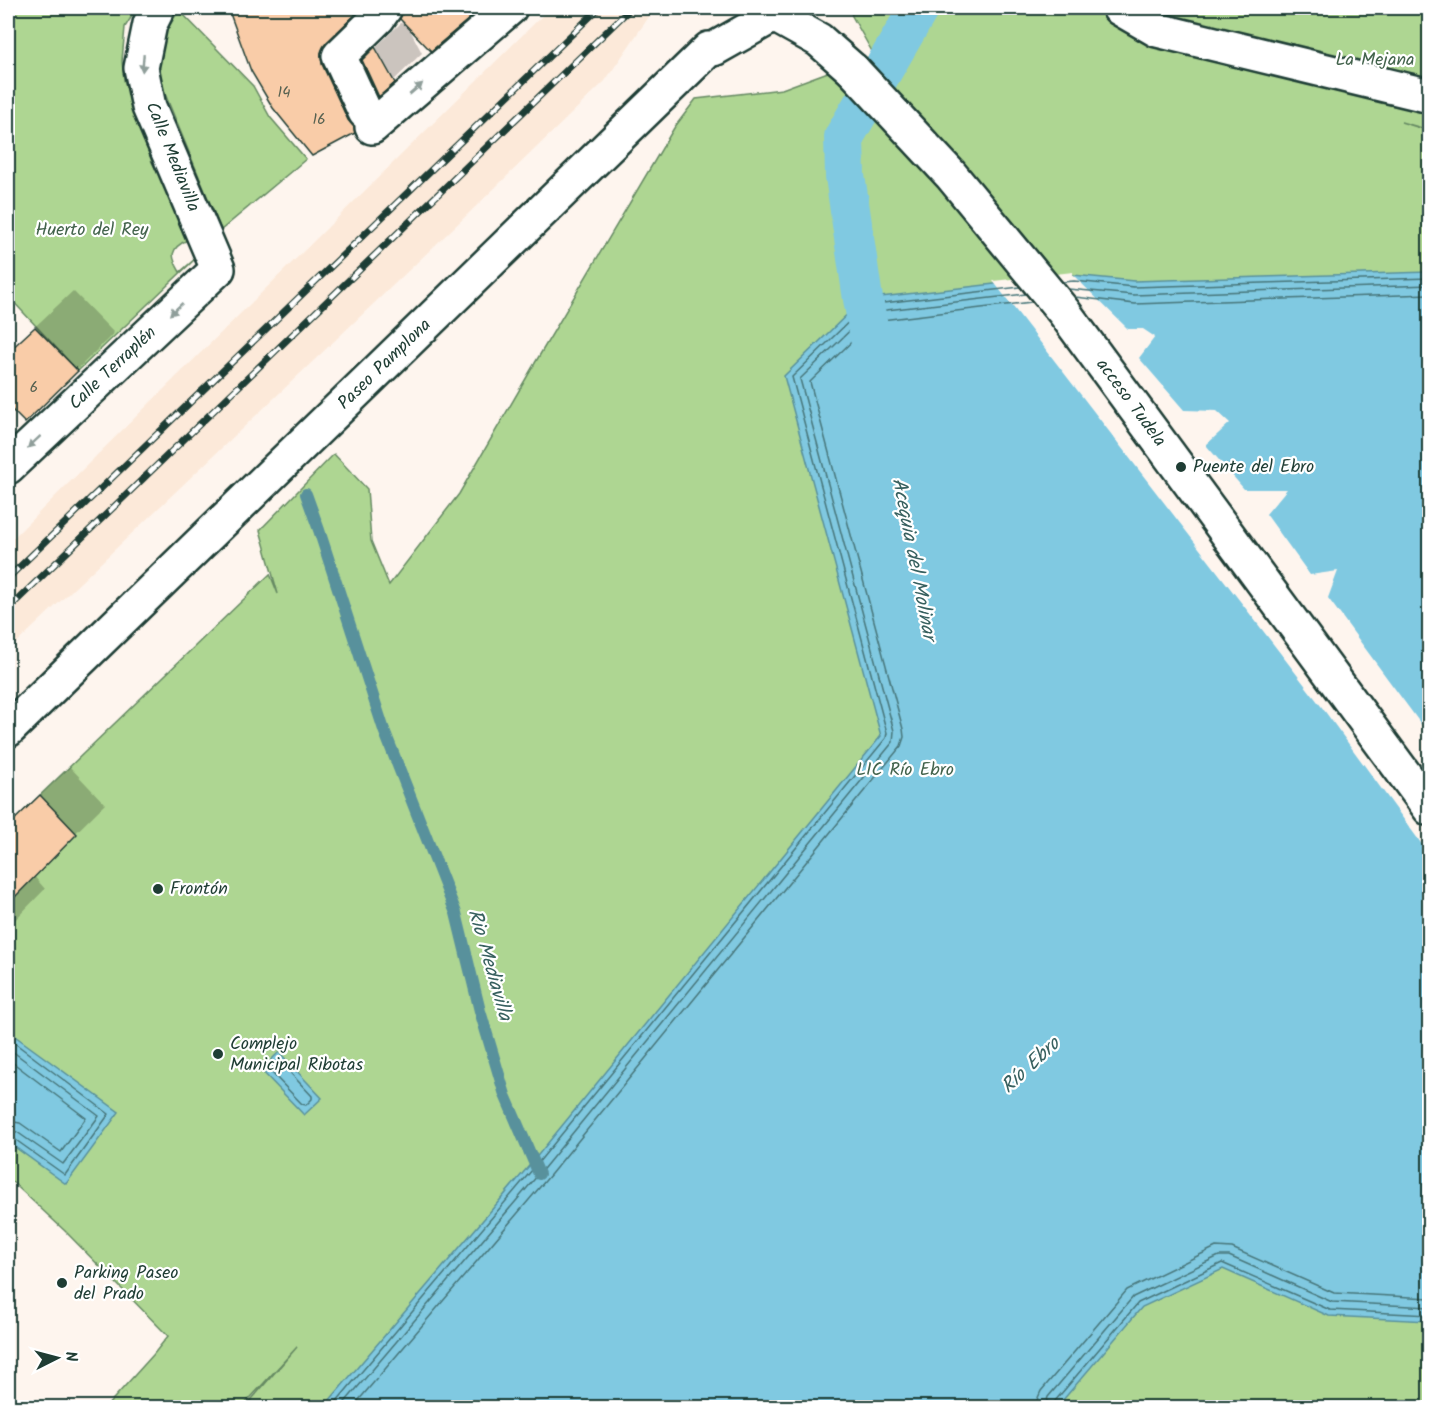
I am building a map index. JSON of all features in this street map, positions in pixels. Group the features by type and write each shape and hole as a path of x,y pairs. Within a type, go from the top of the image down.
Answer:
{"street":[{"name":"Calle Mediavilla","path":"158,8 150,24 141,68 149,106 218,269"},
{"path":"386,8 339,56 368,119 510,8"},
{"path":"1119,8 1157,30 1430,96"},
{"name":"acceso Tudela","path":"772,10 819,40 853,70 951,175 1064,312 1430,808"},
{"name":"Paseo Pamplona","path":"8,730 709,49 714,49 772,10"},
{"name":"Calle Terraplén","path":"8,467 218,269"}],"shaded area":[{"path":"550,8 655,8 605,81 8,651 8,543"}],"green space":[{"name":"Huerto del Rey","path":"8,8 137,8 125,27 122,61 124,80 152,162 184,225 196,258 78,371 8,296","holes":["189,239 196,258 180,272 173,254 177,246"]},
{"name":"LIC Río Ebro","path":"850,8 1429,8 1429,130 1401,122 1430,131 1429,1407 245,1407 297,1347 242,1407 106,1407 168,1336 65,1231 8,1178 8,826 270,574 278,594 260,530 334,454 367,489 371,541 389,585 459,494 674,128 696,99 782,89 874,55 852,16"},
{"path":"179,10 253,86 270,117 306,159 221,230 156,72 153,53"}],"water":[{"name":"LIC Río Ebro","path":"1429,272 1429,1321 1329,1316 1223,1269 1142,1307 1057,1407 323,1408 534,1160 881,736 784,376 863,299 1073,275 1134,281"},
{"path":"8,1031 119,1112 66,1184 8,1142"},
{"path":"279,1052 322,1098 304,1115 261,1070"}],"pier":[{"name":"Puente del Ebro","path":"1073,272 1073,275 1128,329 1143,329 1155,337 1139,358 1184,410 1217,411 1230,423 1206,445 1244,489 1287,489 1266,514 1310,575 1338,571 1328,598 1429,735 1429,854 1321,706 993,281"}],"building":[{"path":"228,8 354,8 357,13 326,43 321,53 322,64 355,133 312,156 273,108 251,71"},
{"path":"403,8 482,8 431,51 400,19"},
{"path":"375,47 395,83 379,97 362,60"},
{"path":"35,327 78,371 25,423 8,406 8,352"},
{"path":"40,795 77,834 8,904 8,826"}],"waterway":[{"name":"Acequia del Molinar","path":"873,354 845,176 844,137 919,8"},
{"name":"Rio Mediavilla","path":"306,494 384,730 456,913 480,1011 505,1095 539,1174"}],"railway":[{"path":"8,578 599,8"},
{"path":"8,609 631,8"}],"place":[{"name":"Puente del Ebro","path":"1181,467"},
{"name":"Frontón","path":"158,889"},
{"name":"Complejo Municipal Ribotas","path":"218,1054"},
{"name":"Parking Paseo del Prado","path":"62,1283"}],"park label":[{"name":"La Mejana","path":"1375,60"}],"water label":[{"name":"Río Ebro","path":"1031,1066"}]}
